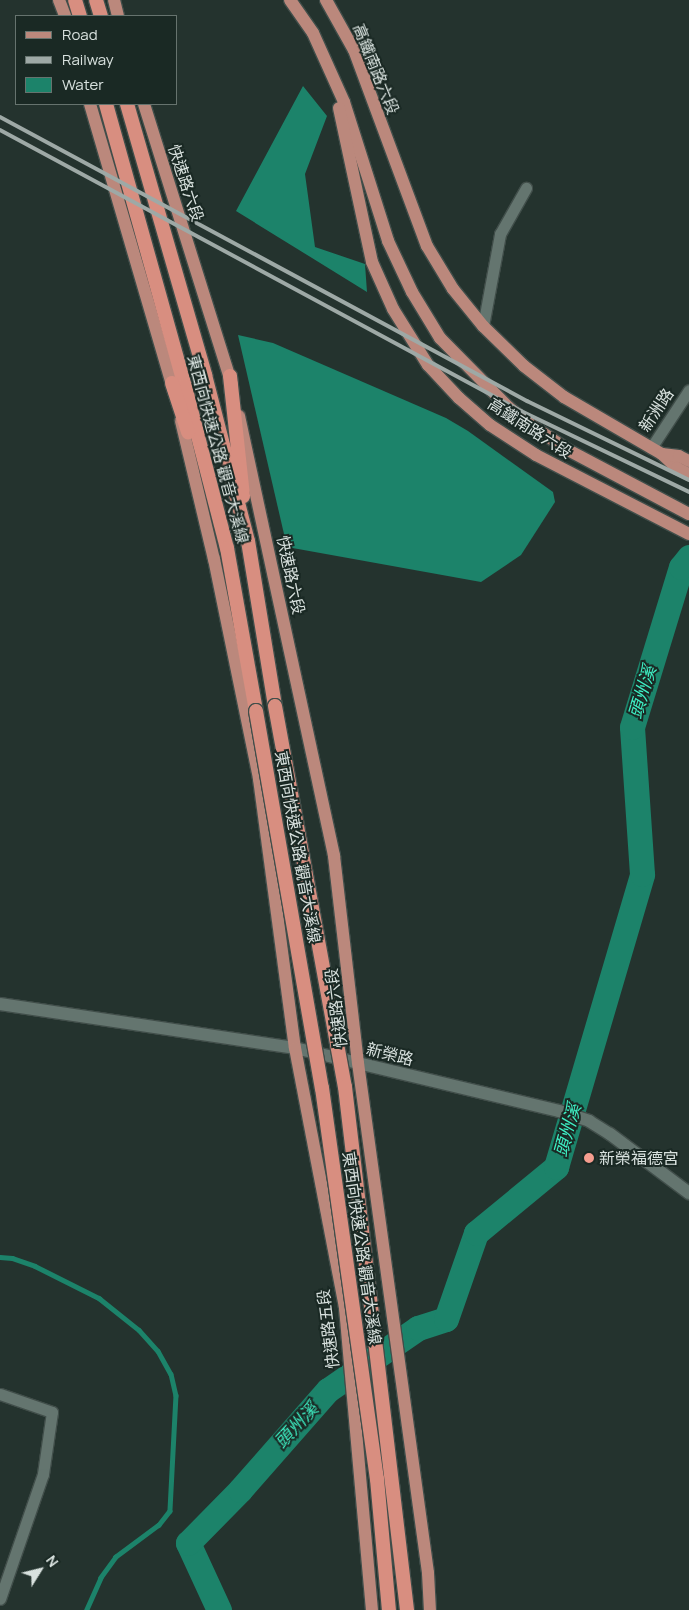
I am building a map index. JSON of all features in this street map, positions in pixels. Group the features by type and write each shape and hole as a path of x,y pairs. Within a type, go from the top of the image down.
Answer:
{"highway":[{"path":"75,0 80,15"},
{"path":"96,0 101,15"},
{"name":"東西向快速公路 觀音大溪線","path":"106,105 226,548 322,1088 377,1479 389,1610"},
{"name":"東西向快速公路 觀音大溪線","path":"127,105 204,376 248,541 275,706 345,1087 407,1610"},
{"path":"230,376 248,541"},
{"path":"172,383 226,548"}],"main road":[{"path":"114,0 118,15"},
{"name":"高鐵南路六段","path":"290,0 313,33 332,73 344,102 388,241 412,292 440,338 508,407 531,425 568,450 689,514"},
{"name":"高鐵南路六段","path":"326,0 354,50 427,246 454,289 482,326 524,366 564,397 662,454 677,468 689,474"},
{"name":"高鐵南路六段","path":"332,73 372,262 393,309 428,365 458,398 490,425 536,455 689,534"},
{"path":"90,105 172,383 214,558 259,779 295,1048"},
{"name":"快速路六段","path":"144,105 230,376 334,856 358,1063"},
{"name":"高鐵南路六段","path":"662,454 679,456 689,460"},
{"name":"快速路五段","path":"295,1048 344,1308 372,1610"},
{"path":"358,1063 428,1573 430,1610"}],"street":[{"path":"482,326 500,234 526,188"},
{"name":"新洲路","path":"651,448 689,390"},
{"name":"新榮路","path":"0,1004 295,1048 559,1112 589,1121 610,1134 689,1193"},
{"path":"0,1394 52,1412 43,1474 0,1599"}],"water":[{"path":"303,86 327,116 305,174 315,247 365,264 367,292 236,211"},
{"path":"238,335 273,343 446,418 468,431 553,492 555,502 521,555 481,582 287,547"}],"waterway":[{"name":"頭州溪","path":"219,1610 188,1543 240,1490 328,1390 418,1328 446,1319 476,1233 556,1167 642,874 632,727 681,567 689,557"},
{"path":"0,1257 12,1258 35,1266 99,1298 139,1330 158,1351 171,1374 176,1395 170,1511 159,1525 116,1557 101,1578 87,1610"}],"railway":[{"path":"0,117 527,401 689,480"},
{"path":"0,130 521,411 689,492"}],"place":[{"name":"新榮福德宮","path":"589,1158"}]}
